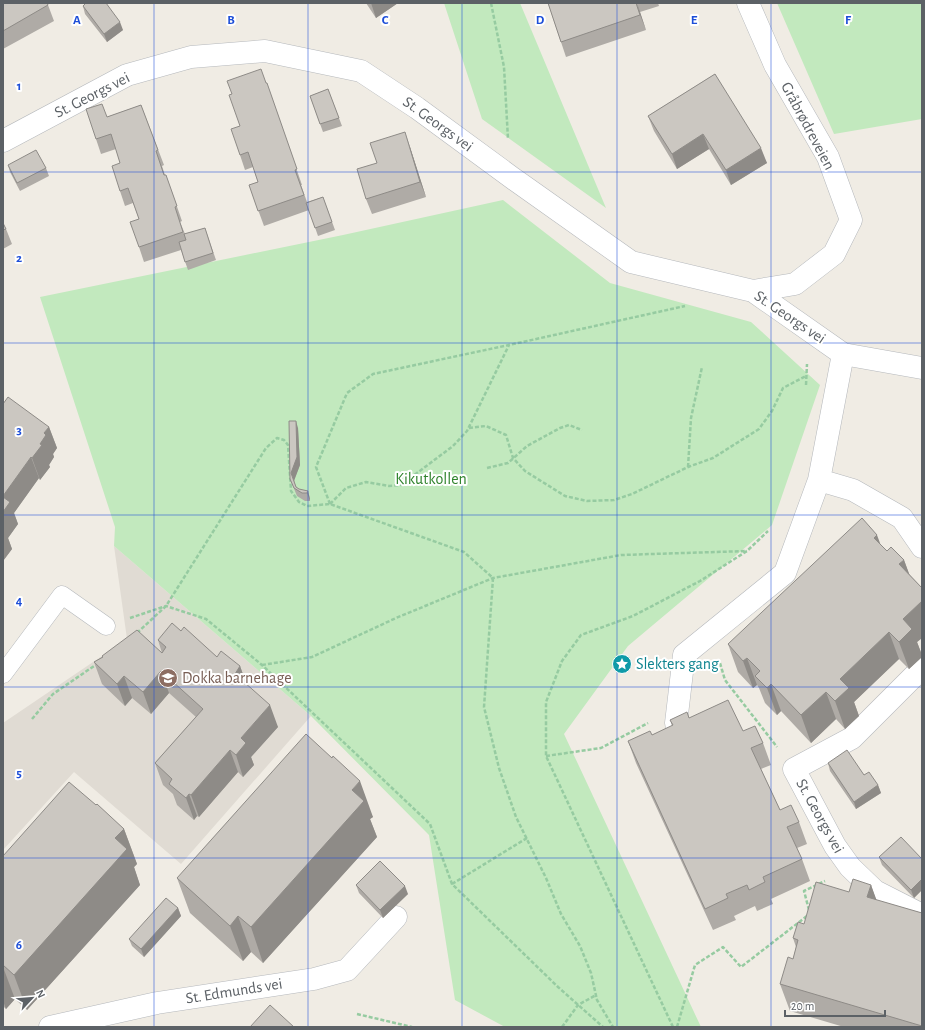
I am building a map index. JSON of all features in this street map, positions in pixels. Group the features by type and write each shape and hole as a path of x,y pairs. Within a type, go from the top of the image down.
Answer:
{"street":[{"name":"Gråbrødreveien","path":"748,3 775,65 828,157 851,220 834,254 795,284 753,290"},
{"name":"St. Georgs vei","path":"3,141 127,75 191,58 265,51 361,71 417,108 631,262 753,290 843,354 922,368"},
{"name":"St. Georgs vei","path":"677,715 684,656 785,573 819,480 843,354"},
{"path":"819,480 853,490 902,518 922,547"},
{"name":"St. Georgs vei","path":"922,668 852,738 794,769 835,846 850,868 875,891 922,915"},
{"name":"St. Edmunds vei","path":"50,1027 158,1004 314,978 347,970 396,917"}],"lane":[{"path":"3,674 62,595 106,626"}],"path":[{"path":"492,3 504,67 511,177"},
{"path":"330,504 316,467 347,392 373,374 692,304"},
{"path":"330,504 346,488 366,482 389,486 401,485 453,446 469,428 509,345"},
{"path":"688,467 690,418 702,367"},
{"path":"469,428 486,426 506,435 513,458 525,470 566,496 587,502 614,500 632,494 688,467 714,458 759,429 772,411 783,388 806,376"},
{"path":"487,468 508,463 527,446 560,428 569,425 582,430"},
{"path":"133,637 166,606 266,448 277,438 284,440 288,445 291,491 300,502 307,506 330,504 464,552 493,578"},
{"path":"262,665 312,657 396,618 493,578 621,555 747,551"},
{"path":"493,578 484,707 498,768 516,817 546,878 561,914 580,946 591,973 597,1000 613,1027"},
{"path":"106,626 166,606 206,619 262,665 430,824 452,884 552,982 603,1027"},
{"path":"711,634 725,680 794,769"},
{"path":"32,719 53,694 103,659"},
{"path":"546,756 601,748 677,715"},
{"path":"452,884 527,838"},
{"path":"677,1027 695,965 723,947 741,967 810,914 804,891 850,868"},
{"path":"562,1027 578,1005 596,995"},
{"path":"357,1014 412,1027"}],"shaded area":[{"name":"Dokka barnehage","path":"114,546 311,716 181,864 74,772 3,850 3,723 127,639"}],"green space":[{"path":"444,3 520,3 606,208 482,119"},
{"path":"777,3 922,3 922,119 834,134"},
{"name":"Kikutkollen","path":"503,200 610,283 751,322 820,385 772,525 628,646 564,734 701,1027 505,1027 455,1000 429,835 311,716 114,546 115,527 40,297 343,235"}],"building":[{"path":"3,3 47,3 48,5 3,31"},
{"path":"86,3 106,3 120,22 104,34 83,6"},
{"path":"548,3 636,3 640,15 561,42"},
{"path":"261,69 297,169 295,170 304,195 258,211 249,185 258,182 248,152 240,155 231,129 240,126 229,95 232,94 227,81"},
{"path":"715,74 761,148 726,170 703,134 672,154 648,116"},
{"path":"328,89 339,118 320,124 310,96"},
{"path":"102,104 107,117 141,105 158,150 156,151 164,175 166,175 177,206 175,207 183,232 139,247 130,222 139,219 128,188 120,191 112,166 120,163 111,134 96,139 86,109"},
{"path":"405,132 420,182 366,199 357,169 377,163 370,143"},
{"path":"36,150 46,168 17,183 8,165"},
{"path":"323,197 332,222 315,228 306,203"},
{"path":"3,223 6,229 3,230"},
{"path":"205,228 213,253 185,262 179,242 186,240 184,234"},
{"path":"8,397 49,427 44,433 46,435 40,444 42,445 32,458 31,457 3,496 3,404"},
{"path":"289,421 296,421 297,457 291,473 296,487 308,491 307,493 302,493 294,488 290,479"},
{"path":"3,497 10,502 3,512"},
{"path":"862,518 877,535 874,538 887,551 891,547 904,560 899,564 922,588 922,601 903,619 912,629 899,642 889,632 840,679 849,688 835,701 826,692 801,715 771,684 767,688 755,676 760,671 747,658 743,661 728,644"},
{"path":"172,623 181,631 184,627 217,657 221,651 240,666 235,674 270,705 241,738 246,743 236,755 230,750 191,795 189,794 186,798 169,784 172,779 155,763 203,709 161,671 143,692 124,676 117,684 94,662 103,657 102,656 137,630 162,653 166,647 158,640"},
{"path":"728,700 743,731 755,726 763,743 751,748 780,810 791,805 799,822 787,827 802,859 763,877 765,882 749,890 747,885 726,894 728,898 705,909 628,741 650,731 652,735 673,725 670,720 687,712 689,718"},
{"path":"306,734 360,781 352,790 364,801 251,927 238,916 230,926 177,878"},
{"path":"847,750 864,775 869,772 878,785 854,802 828,763"},
{"path":"69,782 96,805 97,804 124,829 115,838 127,849 14,975 3,965 3,856"},
{"path":"901,837 922,859 922,879 911,890 879,857"},
{"path":"380,861 405,886 380,910 356,885"},
{"path":"853,879 871,885 867,897 922,913 922,1026 780,984 788,957 793,959 798,940 793,938 798,922 804,924 816,882 849,892"},
{"path":"166,898 178,908 141,949 129,939"},
{"path":"270,1005 294,1027 250,1027"}],"place":[{"name":"Slekters gang","path":"622,664"},
{"name":"Dokka barnehage","path":"168,678"}]}
